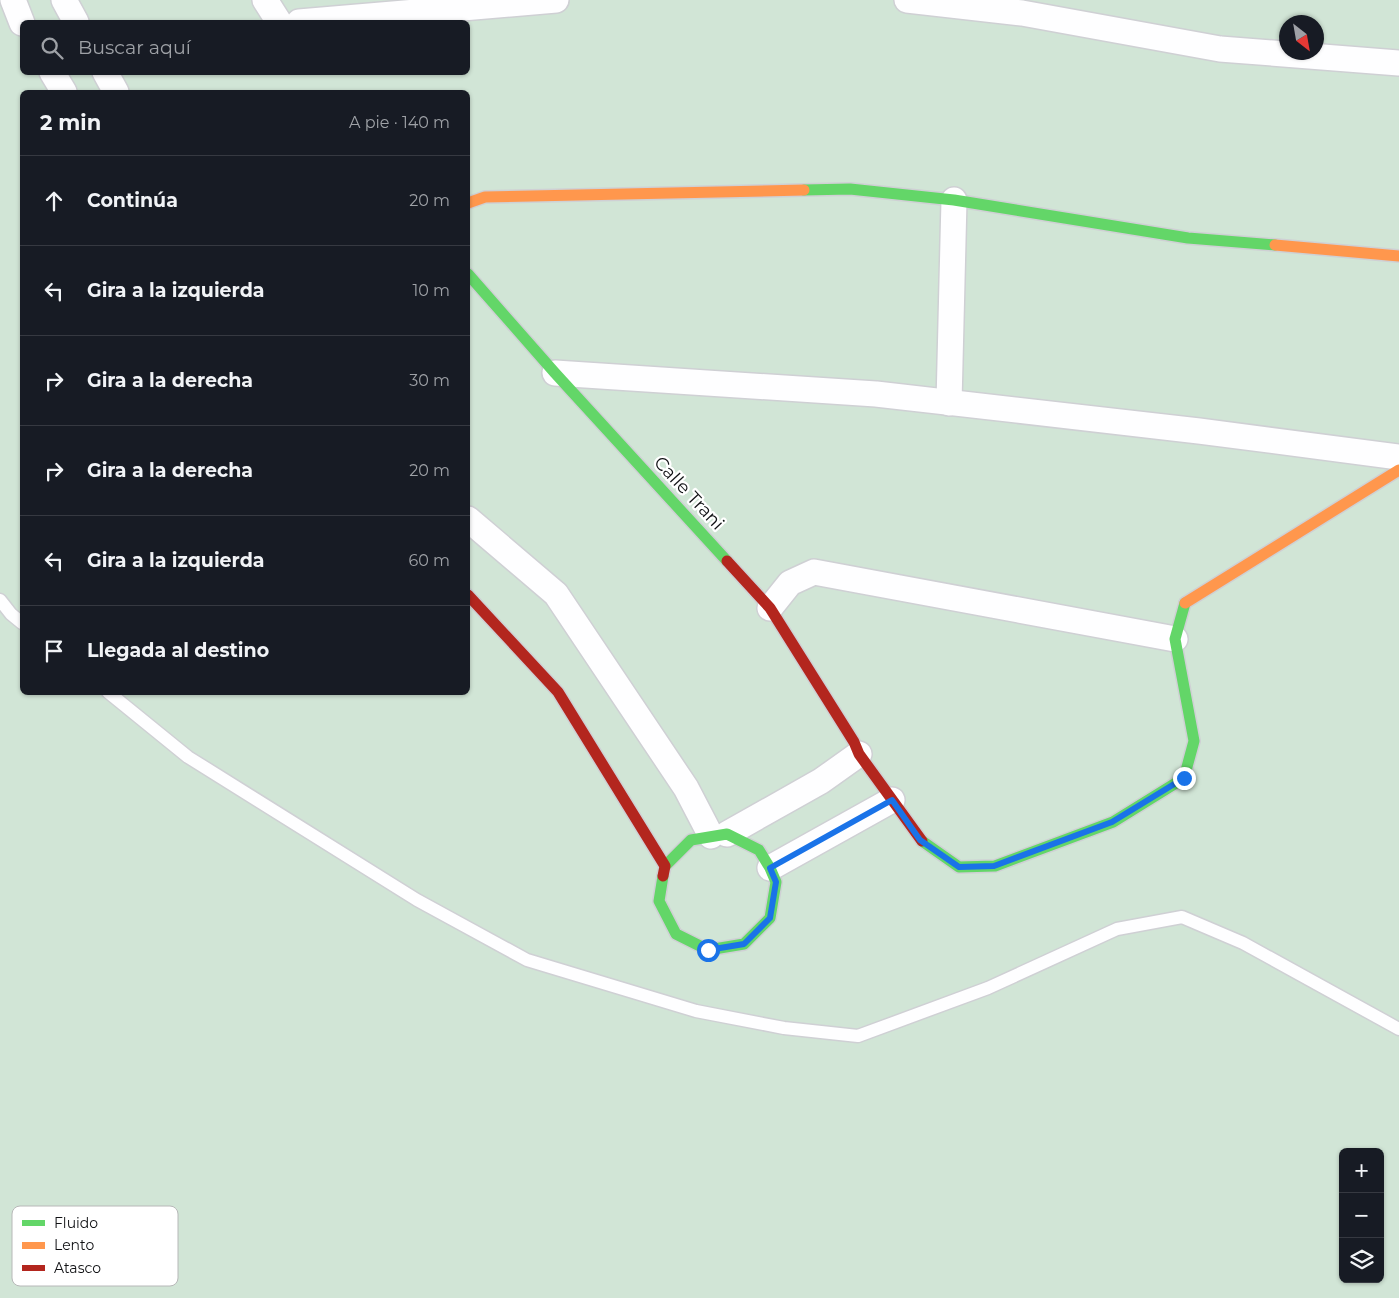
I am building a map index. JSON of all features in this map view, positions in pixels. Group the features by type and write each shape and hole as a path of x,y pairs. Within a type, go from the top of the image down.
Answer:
{"street":[{"path":"13,0 21,20"},
{"path":"64,0 75,20"},
{"path":"265,0 278,20"},
{"path":"314,20 421,6 556,0"},
{"path":"907,0 946,2 1022,13 1220,49 1399,63"},
{"path":"54,75 63,90"},
{"path":"107,75 115,90"},
{"path":"470,201 485,197 850,190 954,200 1188,238 1399,256"},
{"path":"950,403 954,200"},
{"name":"Calle Trani","path":"470,276 555,373 770,608 854,742 859,754 920,840 959,867 994,866 1112,822 1184,778 1194,741 1175,639"},
{"path":"555,373 876,394 1199,431 1399,457"},
{"path":"770,608 790,583 814,572 1175,639 1185,602 1399,470"},
{"path":"470,521 556,594 719,835 759,850 770,868 776,882 770,918 744,944 708,950 676,934 659,901 665,866 691,840 719,835 821,781 859,754"},
{"path":"470,597 558,692 665,866"},
{"path":"770,868 892,800"}],"lane":[{"path":"0,600 11,614 20,621"},
{"path":"112,695 188,757 417,900 527,960 696,1011 784,1028 858,1036 988,988 1118,929 1182,918 1243,943 1399,1029"}],"green space":[{"path":"0,0 1399,0 1399,1298 0,1298"}],"traffic: fast":[{"path":"804,190 850,189 954,200 1188,238 1275,245"},
{"path":"470,276 555,373 727,561"},
{"path":"922,841 959,867 995,866 1113,822 1184,778 1194,741 1175,639 1185,603"},
{"path":"663,876 659,901 676,934 708,950 744,944 770,918 776,882 770,868 759,850 727,834 691,840 665,866"}],"traffic: slow":[{"path":"470,202 485,197 804,190"},
{"path":"1275,245 1399,256"},
{"path":"1185,603 1399,470"}],"traffic: jam":[{"path":"727,561 770,608 854,742 859,754 922,841"},
{"path":"470,597 558,692 665,866 663,876"}],"route":[{"path":"708,950 744,944 770,918 776,882 770,868 892,800 920,840 959,867 994,866 1112,822 1184,778"}]}
